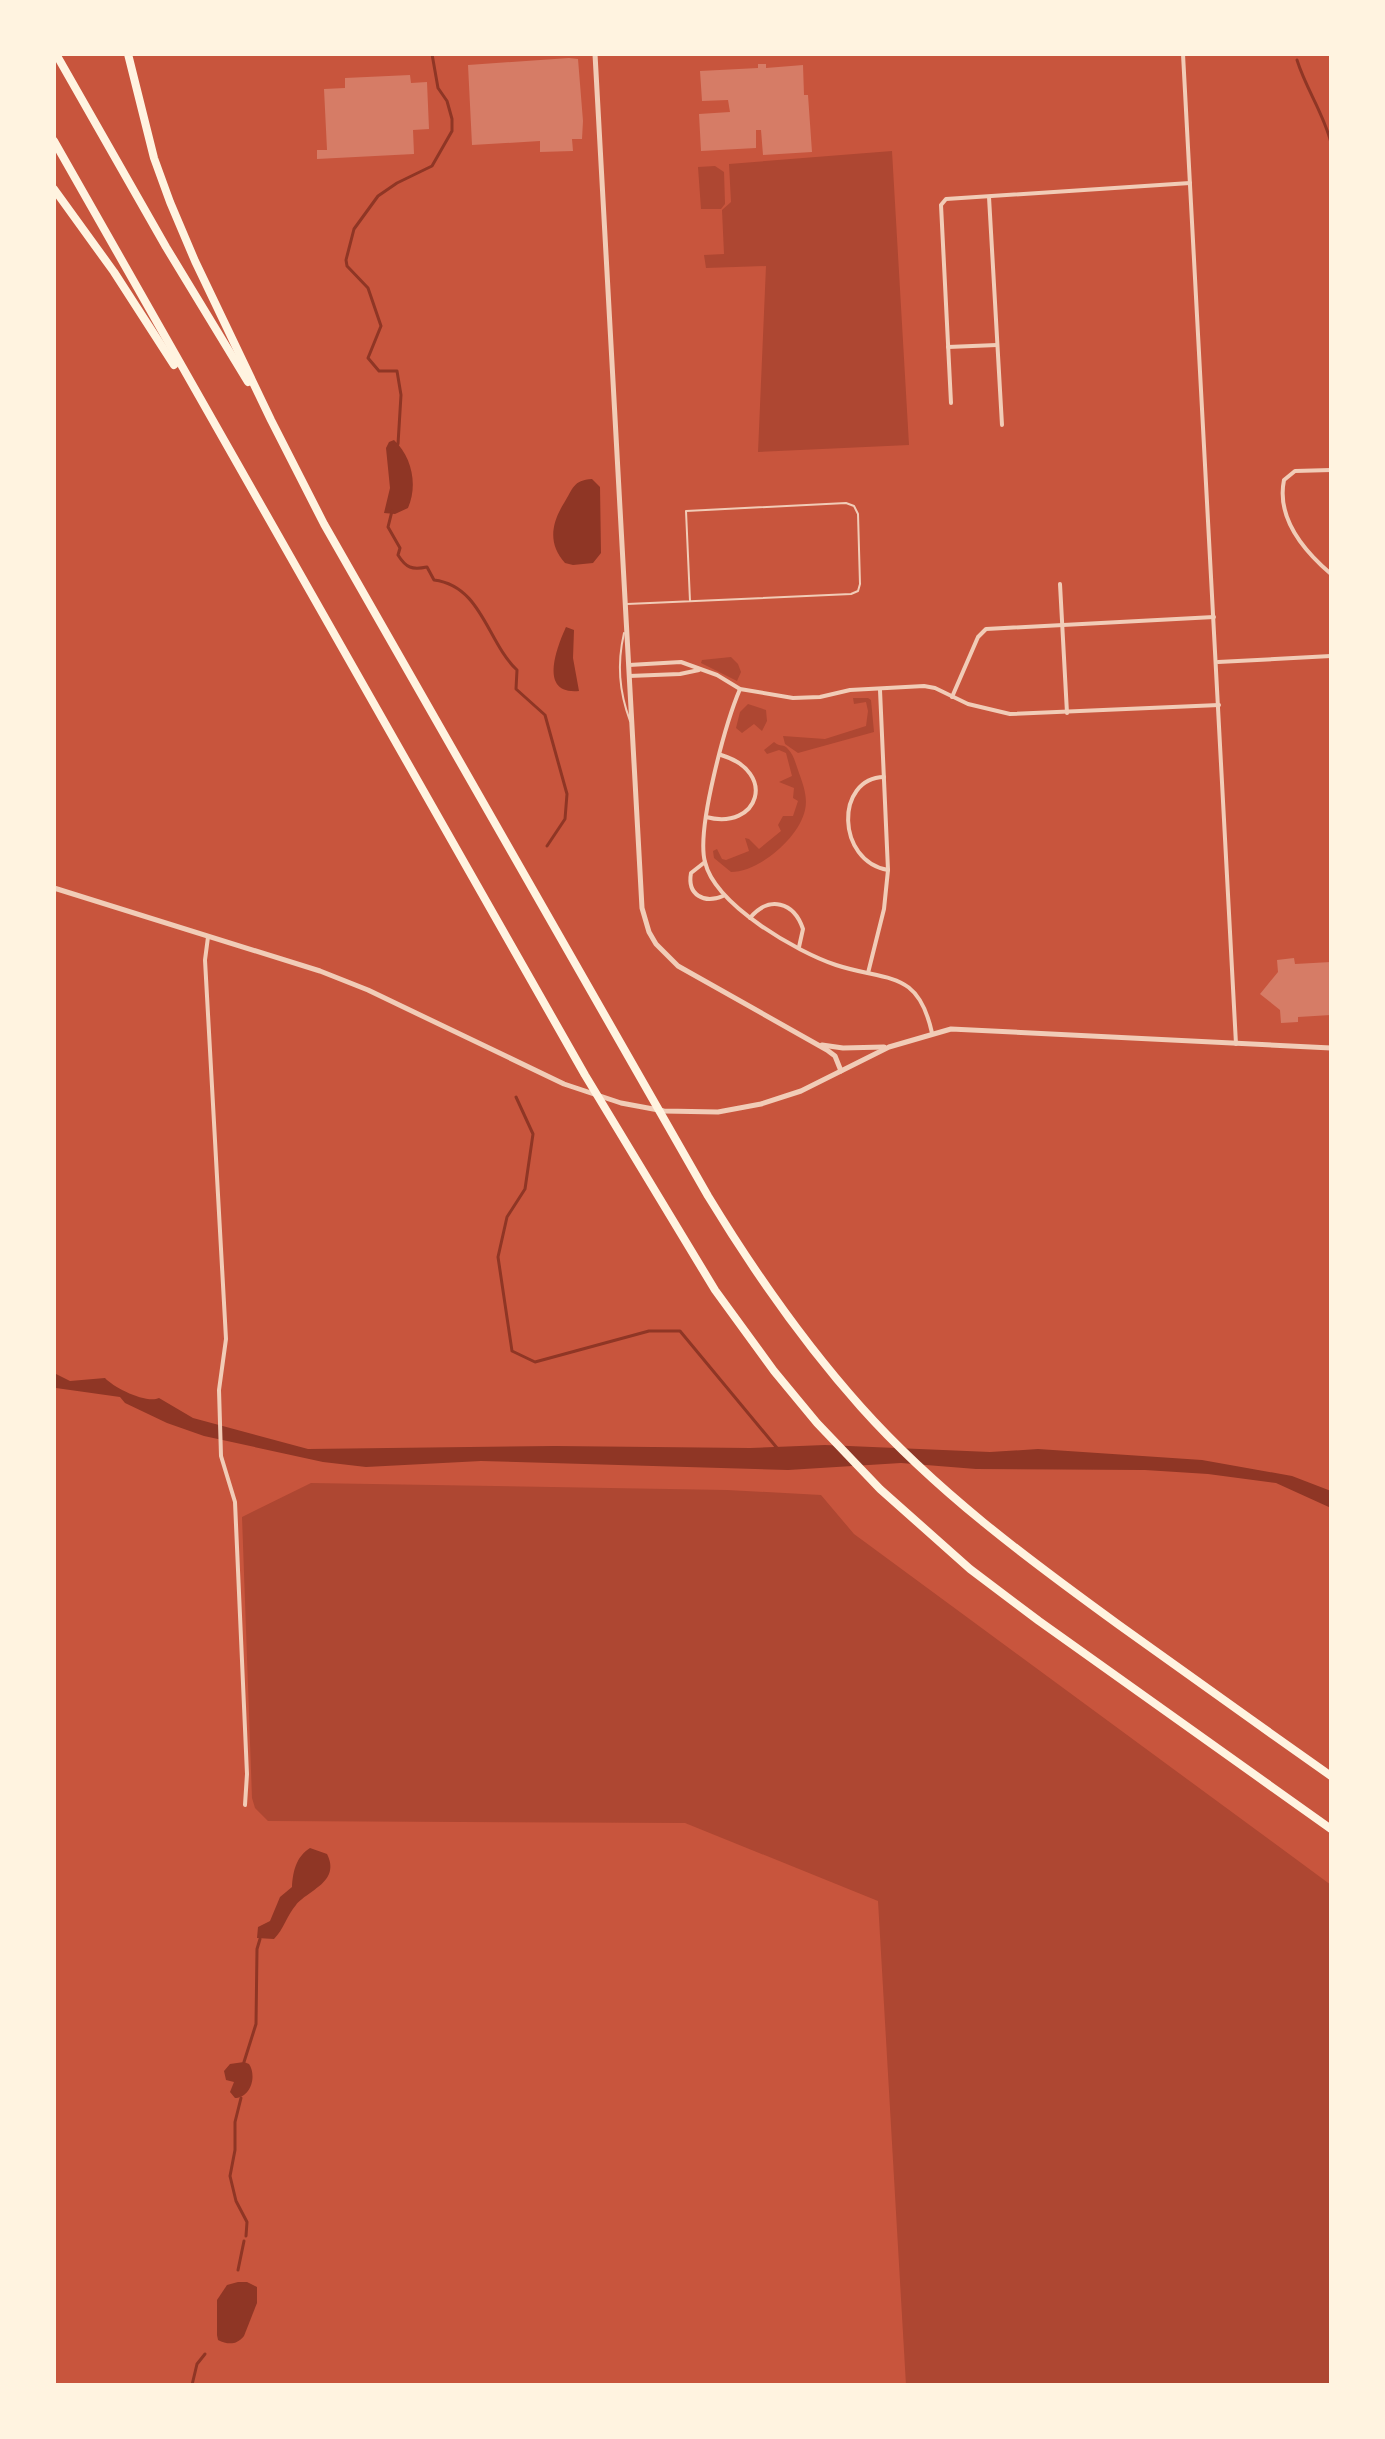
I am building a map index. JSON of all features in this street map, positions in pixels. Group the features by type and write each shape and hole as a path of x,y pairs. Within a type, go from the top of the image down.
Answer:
{"highway":[{"path":"56,54 166,247 271,420"},
{"path":"128,54 150,143 170,202 271,420 324,524 748,1262 861,1406 951,1494 1005,1541 1084,1600 1331,1776"},
{"path":"54,141 642,1173 738,1324 817,1423 880,1489 970,1569 1331,1829"},
{"path":"54,189 114,272 226,447"}],"street":[{"path":"595,54 642,908 649,932 678,966 815,1043 835,1056 841,1071"},
{"path":"1183,54 1236,1044"},
{"path":"951,403 941,205 946,199 1190,183"},
{"path":"989,197 1002,425"},
{"path":"948,347 998,345"},
{"path":"1331,470 1295,471 1284,480 1283,487 1284,501 1296,538 1311,557 1331,574"},
{"path":"1060,584 1067,713"},
{"path":"952,697 978,637 986,629 1214,617"},
{"path":"1217,662 1331,656"},
{"path":"629,665 681,662 740,689 793,698 820,697 850,690 924,686 986,710 1010,714 1219,705"},
{"path":"629,676 680,674 702,669"},
{"path":"740,689 730,714 703,838 705,862 723,896 750,918 828,962 910,986 924,1004 932,1033"},
{"path":"868,973 884,909 888,870 880,689"},
{"path":"706,817 735,818 748,809 755,795 754,778 746,766 721,755"},
{"path":"884,777 864,782 856,792 849,815 849,832 852,843 867,863 888,870"},
{"path":"705,862 691,873 689,881 693,891 697,897 707,900 723,896"},
{"path":"54,888 351,983 552,1078 634,1107 686,1113 718,1112 774,1100 889,1047 932,1033 968,1028 1331,1048"},
{"path":"750,918 761,907 770,905 782,905 793,910 803,929 799,947"},
{"path":"208,937 205,960 226,1339 219,1410 220,1444 225,1474 235,1502 247,1774 245,1805"},
{"path":"815,1043 843,1048 889,1047"}],"lane":[{"path":"625,604 851,594 858,591 860,584 858,514 854,506 846,503 686,511 690,601"},
{"path":"627,624 619,655 621,697 632,726"}],"shaded area":[{"path":"892,151 909,445 758,452 766,266 706,268 704,255 724,254 722,210 731,202 729,164"},
{"path":"715,166 724,172 725,204 721,209 701,209 698,167"},
{"path":"394,440 409,463 413,481 408,508 395,514 384,513 390,488 386,448"},
{"path":"592,479 600,487 601,553 593,563 565,563 554,541 556,519 574,486"},
{"path":"566,627 574,630 573,658 579,691 558,686 554,678 555,657"},
{"path":"731,657 741,672 737,681 701,663 702,660"},
{"path":"853,698 871,700 874,732 798,753 785,744 783,736 825,739 866,726 866,702 854,704"},
{"path":"748,704 766,710 767,721 762,731 754,724 742,733 736,728 740,712"},
{"path":"774,742 786,747 793,757 805,791 805,810 795,832 776,852 754,866 731,872 714,858 713,851 717,849 722,859 726,860 749,851 745,838 759,849 781,831 778,825 783,816 793,816 798,801 793,798 794,788 779,782 792,776 786,753 779,750 767,754 764,750"},
{"path":"54,1373 70,1381 105,1378 131,1394 147,1399 159,1398 193,1418 308,1449 555,1446 750,1448 825,1445 990,1452 1038,1449 1202,1460 1292,1476 1331,1491 1331,1508 1276,1483 1145,1470 976,1469 901,1463 788,1470 481,1461 366,1467 323,1462 204,1436 167,1423 125,1403 120,1397 56,1388"},
{"path":"311,1483 727,1490 821,1495 854,1534 1331,1885 1331,2385 906,2385 878,1901 685,1823 268,1821 255,1808 252,1798 242,1517"},
{"path":"310,1848 327,1854 330,1872 327,1878 296,1905 274,1939 257,1938 258,1927 270,1921 280,1897 292,1887 298,1860"},
{"path":"244,2062 251,2069 251,2085 245,2094 235,2098 230,2092 234,2082 226,2080 224,2071 230,2064"},
{"path":"238,2282 257,2287 257,2303 244,2336 235,2343 225,2343 218,2340 217,2335 217,2300 227,2285"}],"building":[{"path":"578,59 583,121 582,139 572,139 573,151 540,152 540,141 472,145 468,65"},
{"path":"758,64 766,64 766,68 803,65 812,152 763,155 761,130 756,130 756,148 701,151 699,114 730,112 728,100 702,101 700,71 758,68"},
{"path":"410,75 411,83 427,82 429,129 413,130 414,154 317,159 317,150 327,150 324,89 345,88 345,78"},
{"path":"1294,958 1295,964 1331,962 1331,1015 1298,1017 1298,1022 1281,1023 1280,1010 1260,994 1278,972 1277,960"}],"waterway":[{"path":"398,444 401,395 397,371 379,371 368,358 381,326 368,288 347,266 346,260 354,229 378,196 432,166 452,131 452,119 447,101 438,88 432,54"},
{"path":"1297,60 1331,143"},
{"path":"392,511 388,527 400,548 398,555 410,567 427,567 434,580 450,584 463,593 517,670 516,689 545,715 567,794 565,819 547,846"},
{"path":"516,1097 533,1134 525,1189 507,1217 498,1257 512,1351 535,1362 649,1331 680,1331 777,1448"},
{"path":"244,2062 256,2024 257,1949 260,1939"},
{"path":"241,2098 235,2122 235,2150 230,2176 236,2201 247,2222 246,2236"},
{"path":"238,2270 244,2241"},
{"path":"192,2385 197,2364 205,2354"}]}
